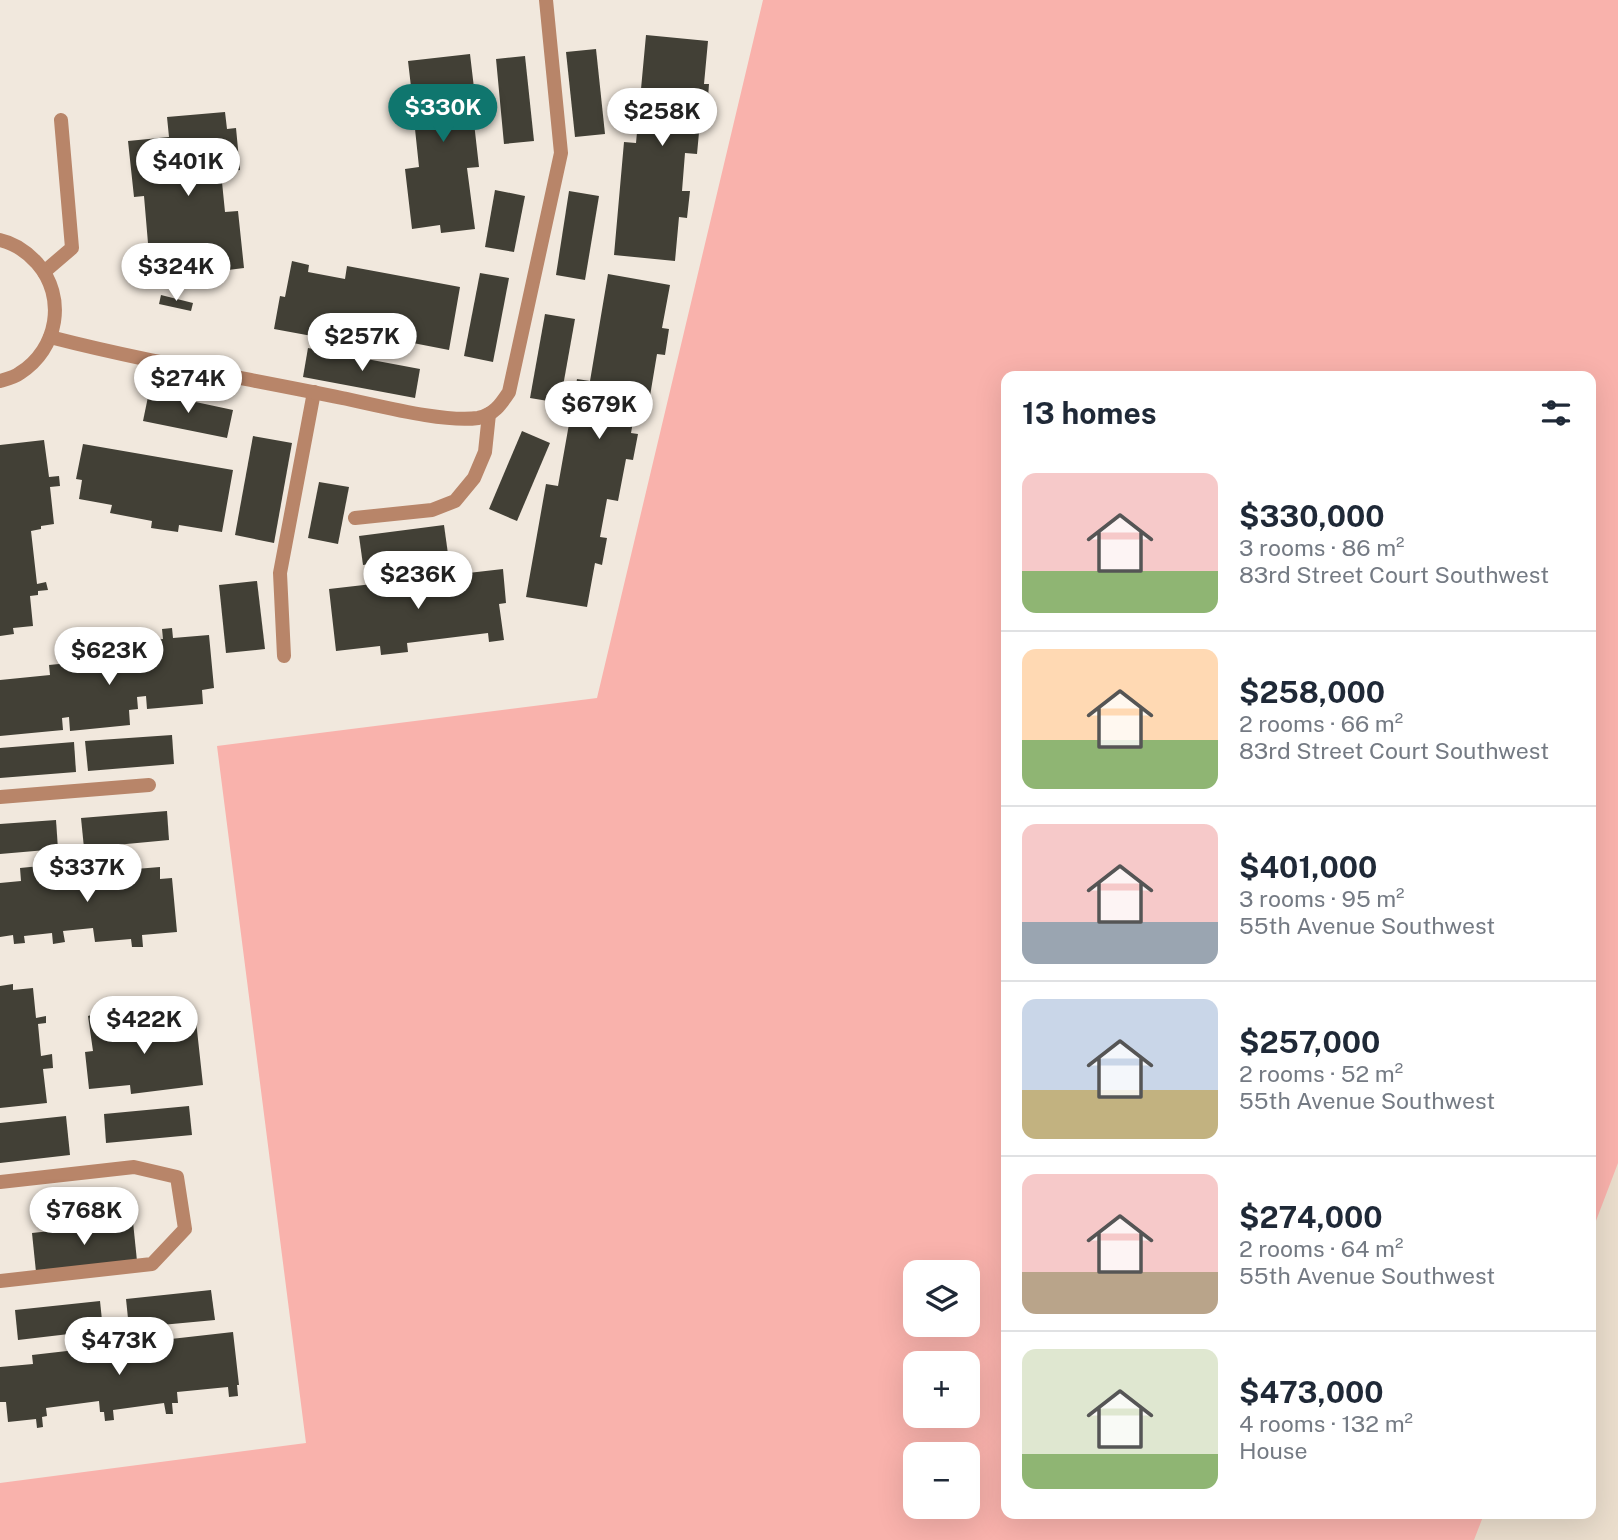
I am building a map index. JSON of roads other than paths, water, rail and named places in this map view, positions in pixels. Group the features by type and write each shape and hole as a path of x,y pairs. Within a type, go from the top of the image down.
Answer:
{"street":[{"path":"50,337 100,350 454,418 479,418 498,408 509,391 561,153 546,0"},
{"path":"44,272 72,248 61,120"},
{"path":"0,240 27,253 44,272 53,292 55,315 50,337 38,358 19,374 0,381"},
{"path":"284,656 280,573 314,392"},
{"path":"355,518 432,510 455,501 474,478 485,452 489,414"},
{"path":"0,797 149,785"},
{"path":"0,1182 134,1167 177,1177 184,1229 152,1264 0,1281"}]}
